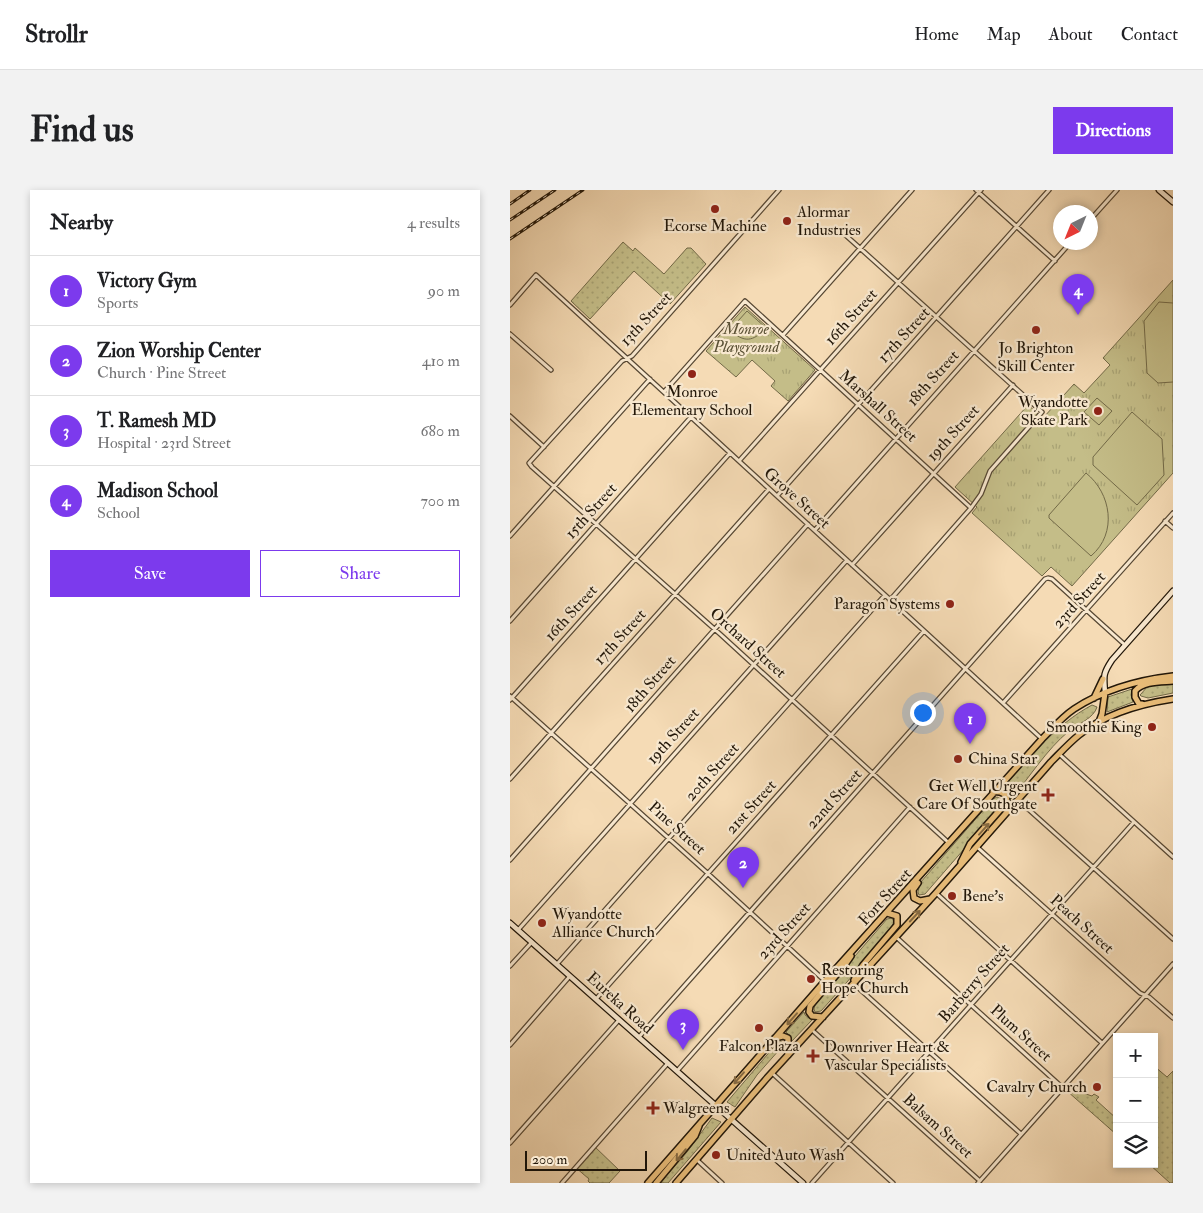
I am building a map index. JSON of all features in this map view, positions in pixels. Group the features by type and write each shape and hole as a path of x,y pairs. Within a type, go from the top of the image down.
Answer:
{"main road":[{"path":"1159,190 1173,202"},
{"path":"1092,700 1098,693 1106,668 1173,591"},
{"name":"Fort Street","path":"648,1183 825,981 1042,739 1073,710 1105,693 1137,682 1173,676"},
{"path":"1099,722 1105,693 1103,679"},
{"path":"1142,705 1139,704 1135,697 1136,689 1149,684 1173,681"},
{"path":"676,1183 788,1055 936,893 1059,754 1080,734 1099,722 1142,705 1172,699"},
{"path":"957,869 970,844 1007,802 1003,793 993,792"},
{"path":"930,899 924,901 916,900 913,896 913,890 954,842 962,828"},
{"path":"847,991 863,965 897,925 897,916 887,912"},
{"name":"Eureka Road","path":"510,923 803,1183"},
{"path":"823,1017 814,1017 810,1014 810,1006 844,966 855,948"},
{"path":"775,1038 783,1036 788,1038 788,1055"},
{"path":"656,1183 695,1136 700,1123"}],"street":[{"name":"13th Street","path":"530,463 622,361 632,356 780,190"},
{"path":"783,336 912,190"},
{"name":"17th Street","path":"777,496 1049,190"},
{"path":"1098,211 1117,190"},
{"path":"979,191 1055,261"},
{"name":"16th Street","path":"739,461 979,191"},
{"path":"842,232 1042,412 992,467 981,494 971,508 890,600"},
{"name":"18th Street","path":"815,530 1064,250"},
{"name":"Grove Street","path":"510,305 536,275 1042,739"},
{"name":"Marshall Street","path":"664,392 745,301 971,508"},
{"path":"510,334 551,370"},
{"path":"510,536 650,379"},
{"name":"19th Street","path":"852,565 1013,385"},
{"path":"510,416 544,447"},
{"name":"15th Street","path":"510,621 692,417"},
{"name":"16th Street","path":"511,698 730,453"},
{"name":"Orchard Street","path":"530,463 532,467 754,664 950,843"},
{"name":"17th Street","path":"510,779 769,489"},
{"name":"23rd Street","path":"1003,703 1173,513"},
{"path":"1165,521 1173,528"},
{"name":"18th Street","path":"510,860 808,524"},
{"name":"19th Street","path":"518,930 847,560"},
{"name":"22nd Street","path":"639,1037 965,668 1048,578 1052,579 1086,610"},
{"name":"20th Street","path":"557,964 885,595"},
{"path":"1086,610 1125,645"},
{"name":"21st Street","path":"596,999 924,631"},
{"name":"Pine Street","path":"511,698 630,803 825,981"},
{"path":"1059,754 1173,857"},
{"path":"1018,800 1173,939"},
{"name":"23rd Street","path":"677,1071 910,807"},
{"name":"Barberry Street","path":"812,1183 1134,822"},
{"name":"Peach Street","path":"977,847 1140,993 1150,997 1173,1018"},
{"path":"936,893 1102,1043"},
{"name":"Plum Street","path":"896,937 1063,1088"},
{"path":"510,966 532,942"},
{"path":"979,1182 1173,964"},
{"path":"510,1045 570,976"},
{"path":"854,984 1021,1134"},
{"path":"510,1143 619,1019"},
{"name":"Balsam Street","path":"812,1030 979,1182"},
{"path":"562,1183 668,1063"},
{"path":"772,1073 893,1183"},
{"path":"697,1160 722,1183"}],"green space":[{"path":"623,242 633,251 635,248 664,274 687,248 691,248 706,264 670,304 634,271 590,319 571,301"},
{"path":"1173,280 1173,473 1072,586 1051,567 1042,576 972,513 977,507 955,487 1028,405 1043,418 1074,384 1084,393 1110,365 1103,358"},
{"path":"1159,302 1173,303 1173,382 1158,383 1147,373 1144,321"},
{"name":"Monroe Playground","path":"745,307 815,370 788,401 771,386 775,381 752,360 736,377 706,351"},
{"path":"747,311 766,328 753,338 744,339 730,330"},
{"name":"Wyandotte Skate Park","path":"1097,398 1112,411 1099,425 1084,412"},
{"path":"1132,412 1162,439 1164,475 1137,505 1093,465 1093,457"},
{"path":"1086,473 1101,491 1108,513 1108,525 1105,536 1100,547 1091,556 1049,518 1049,515"},
{"path":"1173,683 1173,693 1148,698 1140,695 1148,686"},
{"path":"1132,689 1133,702 1107,712 1108,697"},
{"path":"1092,705 1097,707 1093,714 1061,738 1011,799 1002,789 1054,732"},
{"path":"997,797 1001,799 998,810 925,894 919,895 920,883 993,799"},
{"path":"892,918 894,922 890,931 821,1011 815,1012 816,1001 887,919"},
{"path":"804,1012 812,1020 792,1041 786,1032"},
{"path":"778,1042 782,1042 780,1049 757,1075 735,1107 727,1102"},
{"path":"1158,1069 1167,1077 1173,1071 1173,1183 1170,1183 1153,1168 1158,1168"},
{"path":"1070,1088 1099,1097 1096,1100 1113,1115 1113,1131 1067,1091"},
{"path":"712,1118 721,1122 668,1183 660,1183 687,1152"},
{"path":"594,1146 620,1171 609,1183 590,1183 589,1179 575,1167"}],"railway":[{"path":"510,204 530,190"},
{"path":"510,220 555,190"},
{"path":"510,239 583,190"}],"place":[{"name":"Ecorse Machine","path":"715,209"},
{"name":"Alormar Industries","path":"787,221"},
{"name":"Madison School","path":"1078,315"},
{"name":"Jo Brighton Skill Center","path":"1036,330"},
{"name":"Monroe Elementary School","path":"692,374"},
{"name":"Wyandotte Skate Park","path":"1098,411"},
{"name":"Paragon Systems","path":"950,604"},
{"name":"Smoothie King","path":"1152,727"},
{"name":"Victory Gym","path":"970,744"},
{"name":"China Star","path":"958,759"},
{"name":"Get Well Urgent Care Of Southgate","path":"1048,795"},
{"name":"Zion Worship Center","path":"743,888"},
{"name":"Bene's","path":"952,896"},
{"name":"Wyandotte Alliance Church","path":"542,923"},
{"name":"Restoring Hope Church","path":"811,979"},
{"name":"Falcon Plaza","path":"759,1028"},
{"name":"T. Ramesh MD","path":"683,1050"},
{"name":"Downriver Heart & Vascular Specialists","path":"813,1056"},
{"name":"Cavalry Church","path":"1097,1087"},
{"name":"Walgreens","path":"653,1108"},
{"name":"United Auto Wash","path":"716,1155"}]}
